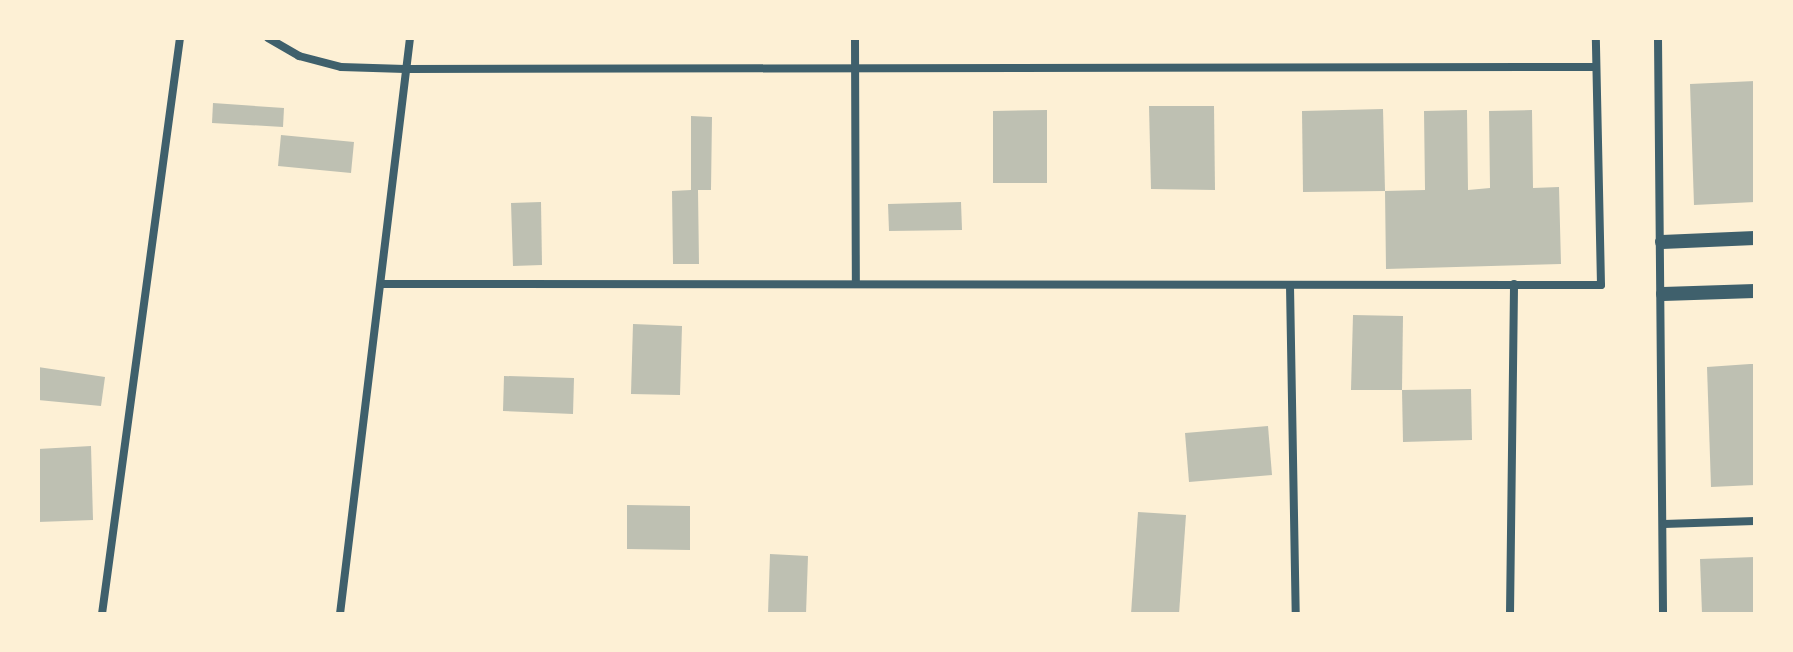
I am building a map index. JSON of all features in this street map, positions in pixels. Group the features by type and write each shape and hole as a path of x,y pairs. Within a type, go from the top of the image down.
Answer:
{"street":[{"path":"102,614 180,38"},
{"path":"268,38 299,56 341,67 405,69 1596,67"},
{"path":"340,614 410,38"},
{"path":"855,38 856,281"},
{"path":"382,284 856,281 1290,286 1601,285 1596,38"},
{"path":"1658,38 1663,294 1663,614"},
{"path":"1662,242 1755,238"},
{"path":"1510,614 1514,284"},
{"path":"1290,286 1296,614"},
{"path":"1663,294 1755,291"},
{"path":"1664,524 1755,521"}],"building":[{"path":"1755,81 1755,202 1694,205 1690,84"},
{"path":"213,103 284,108 283,127 212,123"},
{"path":"1149,106 1214,106 1215,190 1151,189"},
{"path":"1383,109 1385,191 1303,192 1302,111"},
{"path":"1047,110 1047,183 993,183 993,111"},
{"path":"1467,110 1468,190 1490,188 1489,111 1532,110 1533,188 1559,187 1561,264 1386,269 1385,191 1425,190 1424,111"},
{"path":"691,116 712,117 711,190 698,190 699,264 673,264 672,191 691,190"},
{"path":"281,135 354,142 351,173 278,166"},
{"path":"541,202 542,265 513,266 511,203"},
{"path":"961,202 962,230 889,231 888,204"},
{"path":"1353,315 1403,316 1402,390 1351,390"},
{"path":"633,324 682,326 680,395 631,394"},
{"path":"1755,364 1755,485 1711,487 1707,367"},
{"path":"38,367 105,377 101,406 38,400"},
{"path":"504,376 574,378 573,414 503,411"},
{"path":"1471,389 1472,440 1403,442 1402,390"},
{"path":"1268,426 1272,475 1189,482 1185,433"},
{"path":"91,446 93,520 38,522 38,449"},
{"path":"627,505 690,506 690,550 627,549"},
{"path":"1138,512 1186,515 1179,614 1131,614"},
{"path":"770,554 808,556 806,614 768,614"},
{"path":"1755,557 1755,614 1702,614 1700,559"}]}
